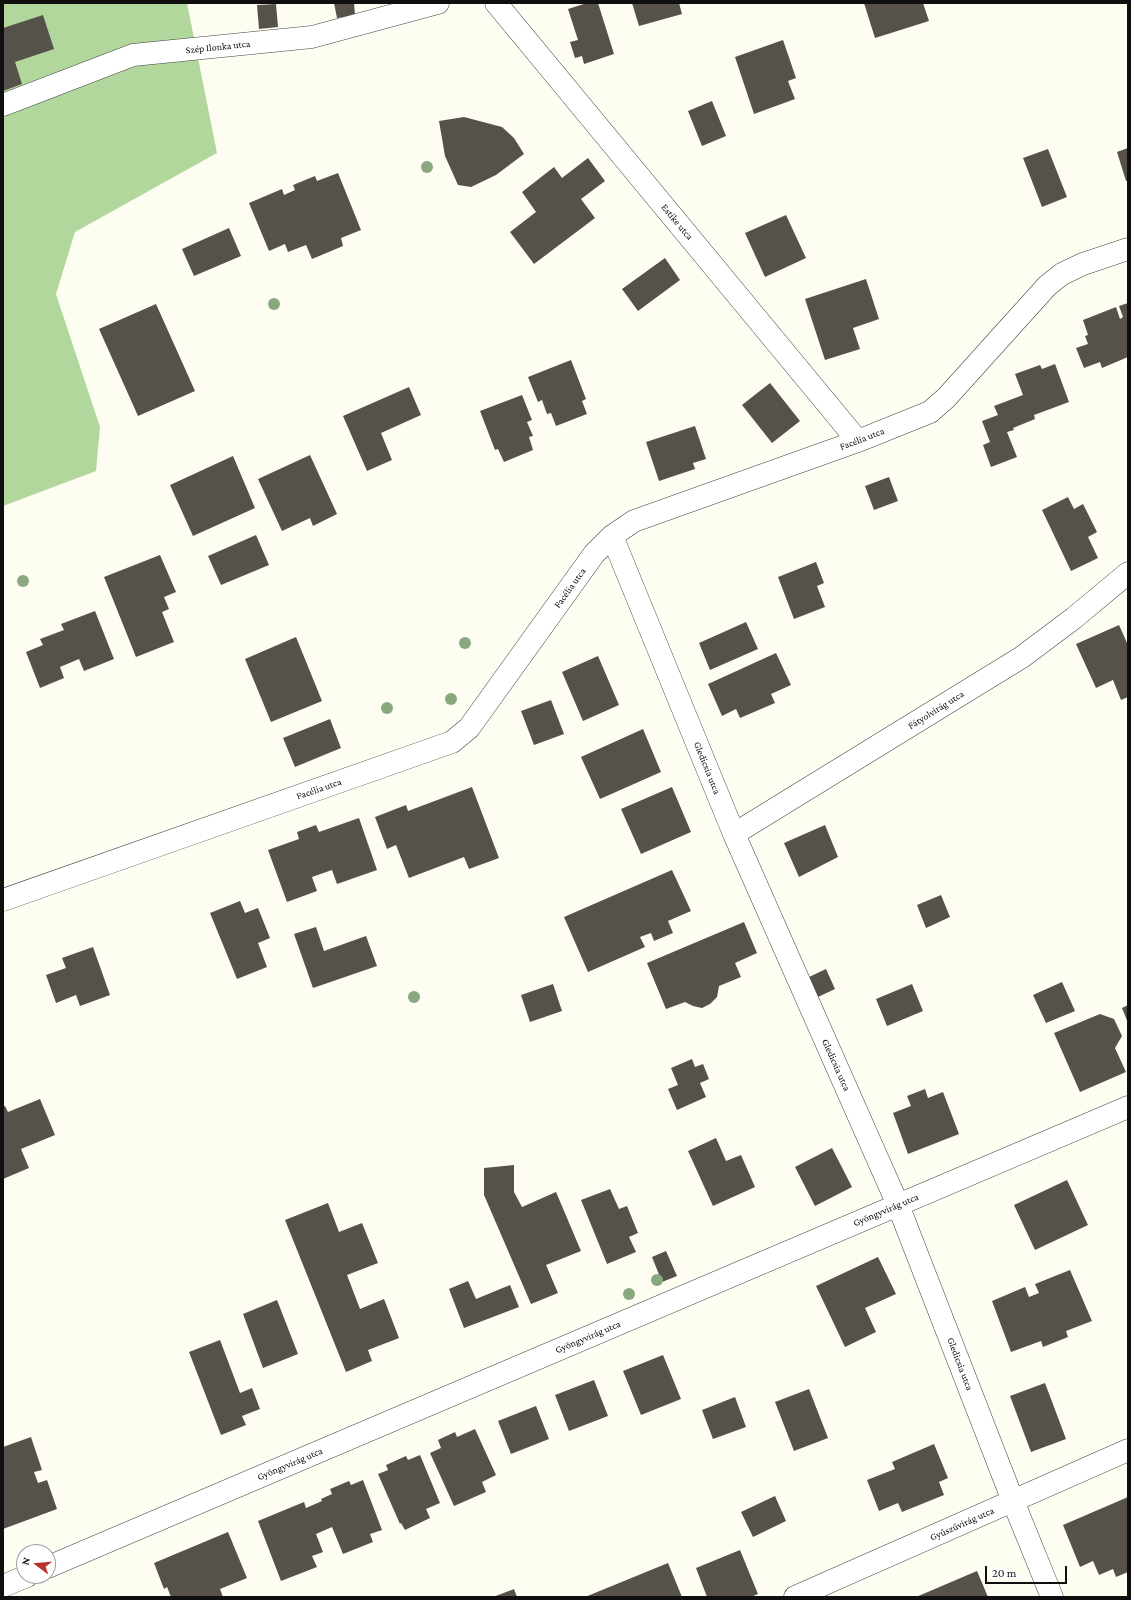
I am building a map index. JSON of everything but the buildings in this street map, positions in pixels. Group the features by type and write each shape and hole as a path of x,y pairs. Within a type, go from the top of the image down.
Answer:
{"street":[{"name":"Szép Ilonka utca","path":"3,105 133,55 312,37 438,3"},
{"name":"Estike utca","path":"496,3 858,441"},
{"name":"Facélia utca","path":"3,900 452,742 469,728 594,554 612,536 634,521 858,441 930,412 946,398 1047,286 1062,274 1083,264 1128,249"},
{"name":"Gledicsia utca","path":"612,536 734,834 898,1205 1052,1597"},
{"name":"Fátyolvirág utca","path":"734,834 1022,657 1074,618 1128,573"},
{"name":"Gyöngyvirág utca","path":"56,1564 1128,1107"},
{"name":"Gyűszűvirág utca","path":"795,1597 1128,1450"},
{"path":"3,1586 16,1581"}],"green space":[{"path":"3,3 187,3 217,153 75,232 56,294 100,427 96,471 3,506"}]}
